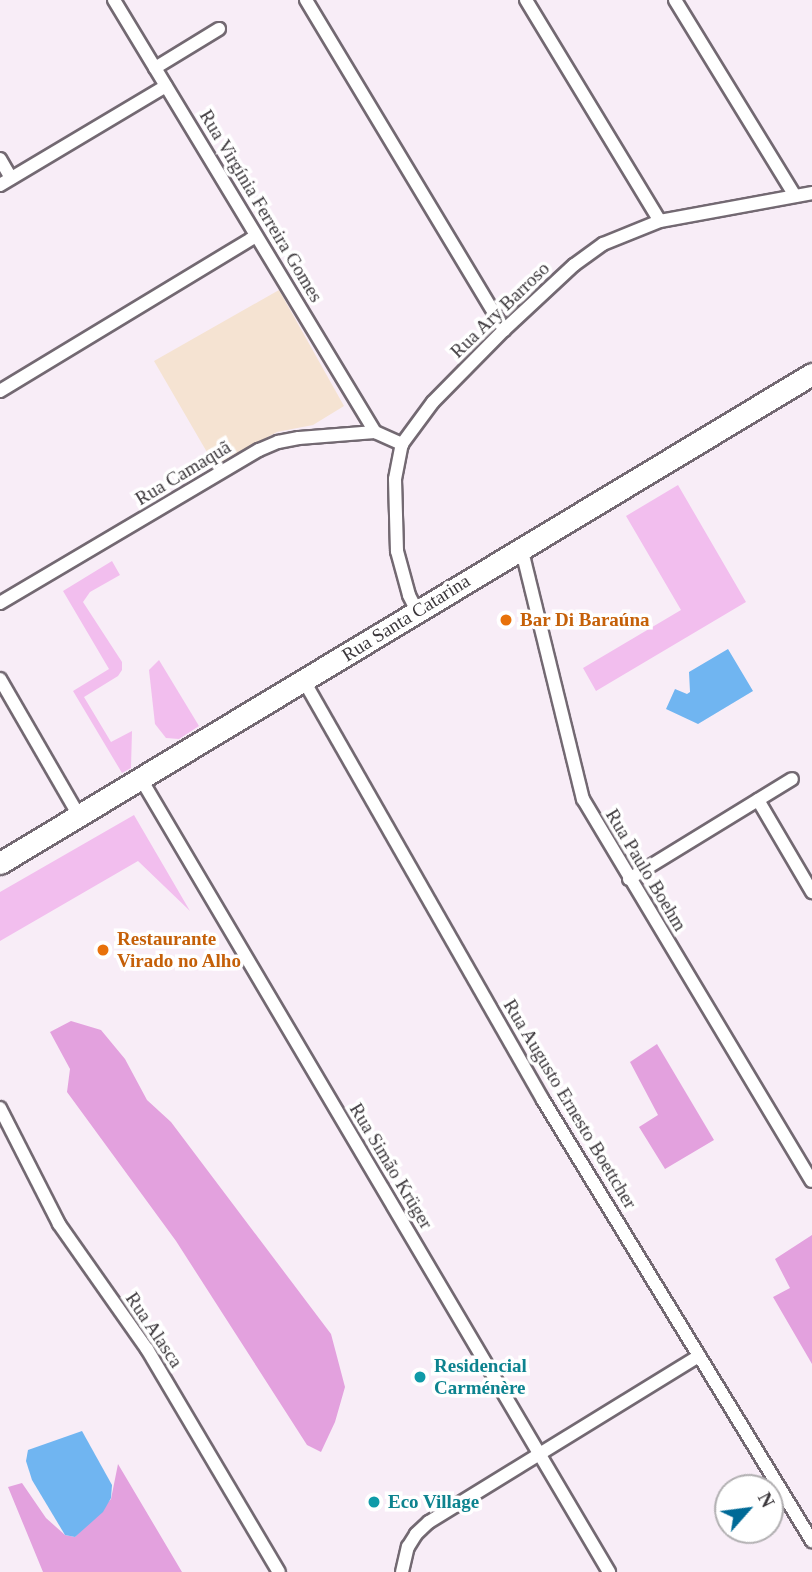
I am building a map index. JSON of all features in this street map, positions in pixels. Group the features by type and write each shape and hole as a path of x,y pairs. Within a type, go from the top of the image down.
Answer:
{"main road":[{"name":"Rua Santa Catarina","path":"0,863 521,547 811,376"}],"street":[{"name":"Rua Virgínia Ferreira Gomes","path":"114,0 375,432"},
{"path":"306,0 504,330"},
{"path":"526,0 660,221"},
{"path":"675,0 795,196"},
{"path":"155,68 219,29"},
{"path":"0,159 6,182 166,86"},
{"name":"Rua Ary Barroso","path":"417,611 405,584 397,551 395,479 402,444 433,402 504,330 574,265 603,244 660,221 812,193"},
{"path":"0,391 256,236"},
{"name":"Rua Camaquã","path":"0,603 259,450 299,438 375,432 402,444"},
{"name":"Rua Paulo Boehm","path":"521,547 576,780 593,820 812,1181"},
{"path":"0,679 79,816"},
{"name":"Rua Augusto Ernesto Boettcher","path":"304,681 543,1100 812,1541"},
{"name":"Rua Simão Krüger","path":"141,779 609,1572"},
{"path":"629,879 792,779"},
{"path":"758,800 812,892"},
{"name":"Rua Alasca","path":"0,1108 59,1224 146,1349 279,1572"},
{"path":"402,1572 408,1547 415,1534 429,1522 699,1356"}],"shaded area":[{"path":"279,290 344,406 313,425 277,432 215,466 154,361"},
{"path":"678,485 746,602 596,691 583,668 681,610 626,516"},
{"path":"112,561 120,575 90,592 83,602 122,662 122,670 118,676 84,697 111,742 132,731 131,768 122,773 73,691 109,669 63,591"},
{"path":"159,660 199,726 179,739 166,738 155,724 149,670"},
{"path":"134,815 190,911 138,861 0,941 0,892"},
{"path":"71,1021 101,1030 125,1059 147,1100 171,1122 331,1334 345,1387 335,1422 321,1452 307,1445 176,1241 67,1092 70,1069 50,1032"},
{"path":"657,1044 714,1140 665,1169 639,1127 658,1115 630,1062"},
{"path":"812,1235 812,1364 773,1297 790,1288 775,1259"},
{"path":"118,1464 182,1572 43,1572 8,1487 22,1483 46,1518 65,1535 75,1537 111,1499"}],"water":[{"path":"728,649 753,691 698,724 666,709 675,689 687,694 690,692 689,672"},
{"path":"82,1431 112,1485 111,1498 103,1512 75,1537 65,1535 32,1480 26,1461 28,1450"}],"place":[{"name":"Bar Di Baraúna","path":"506,620"},
{"name":"Restaurante Virado no Alho","path":"103,950"},
{"name":"Residencial Carménère","path":"420,1377"},
{"name":"Eco Village","path":"374,1502"}]}
